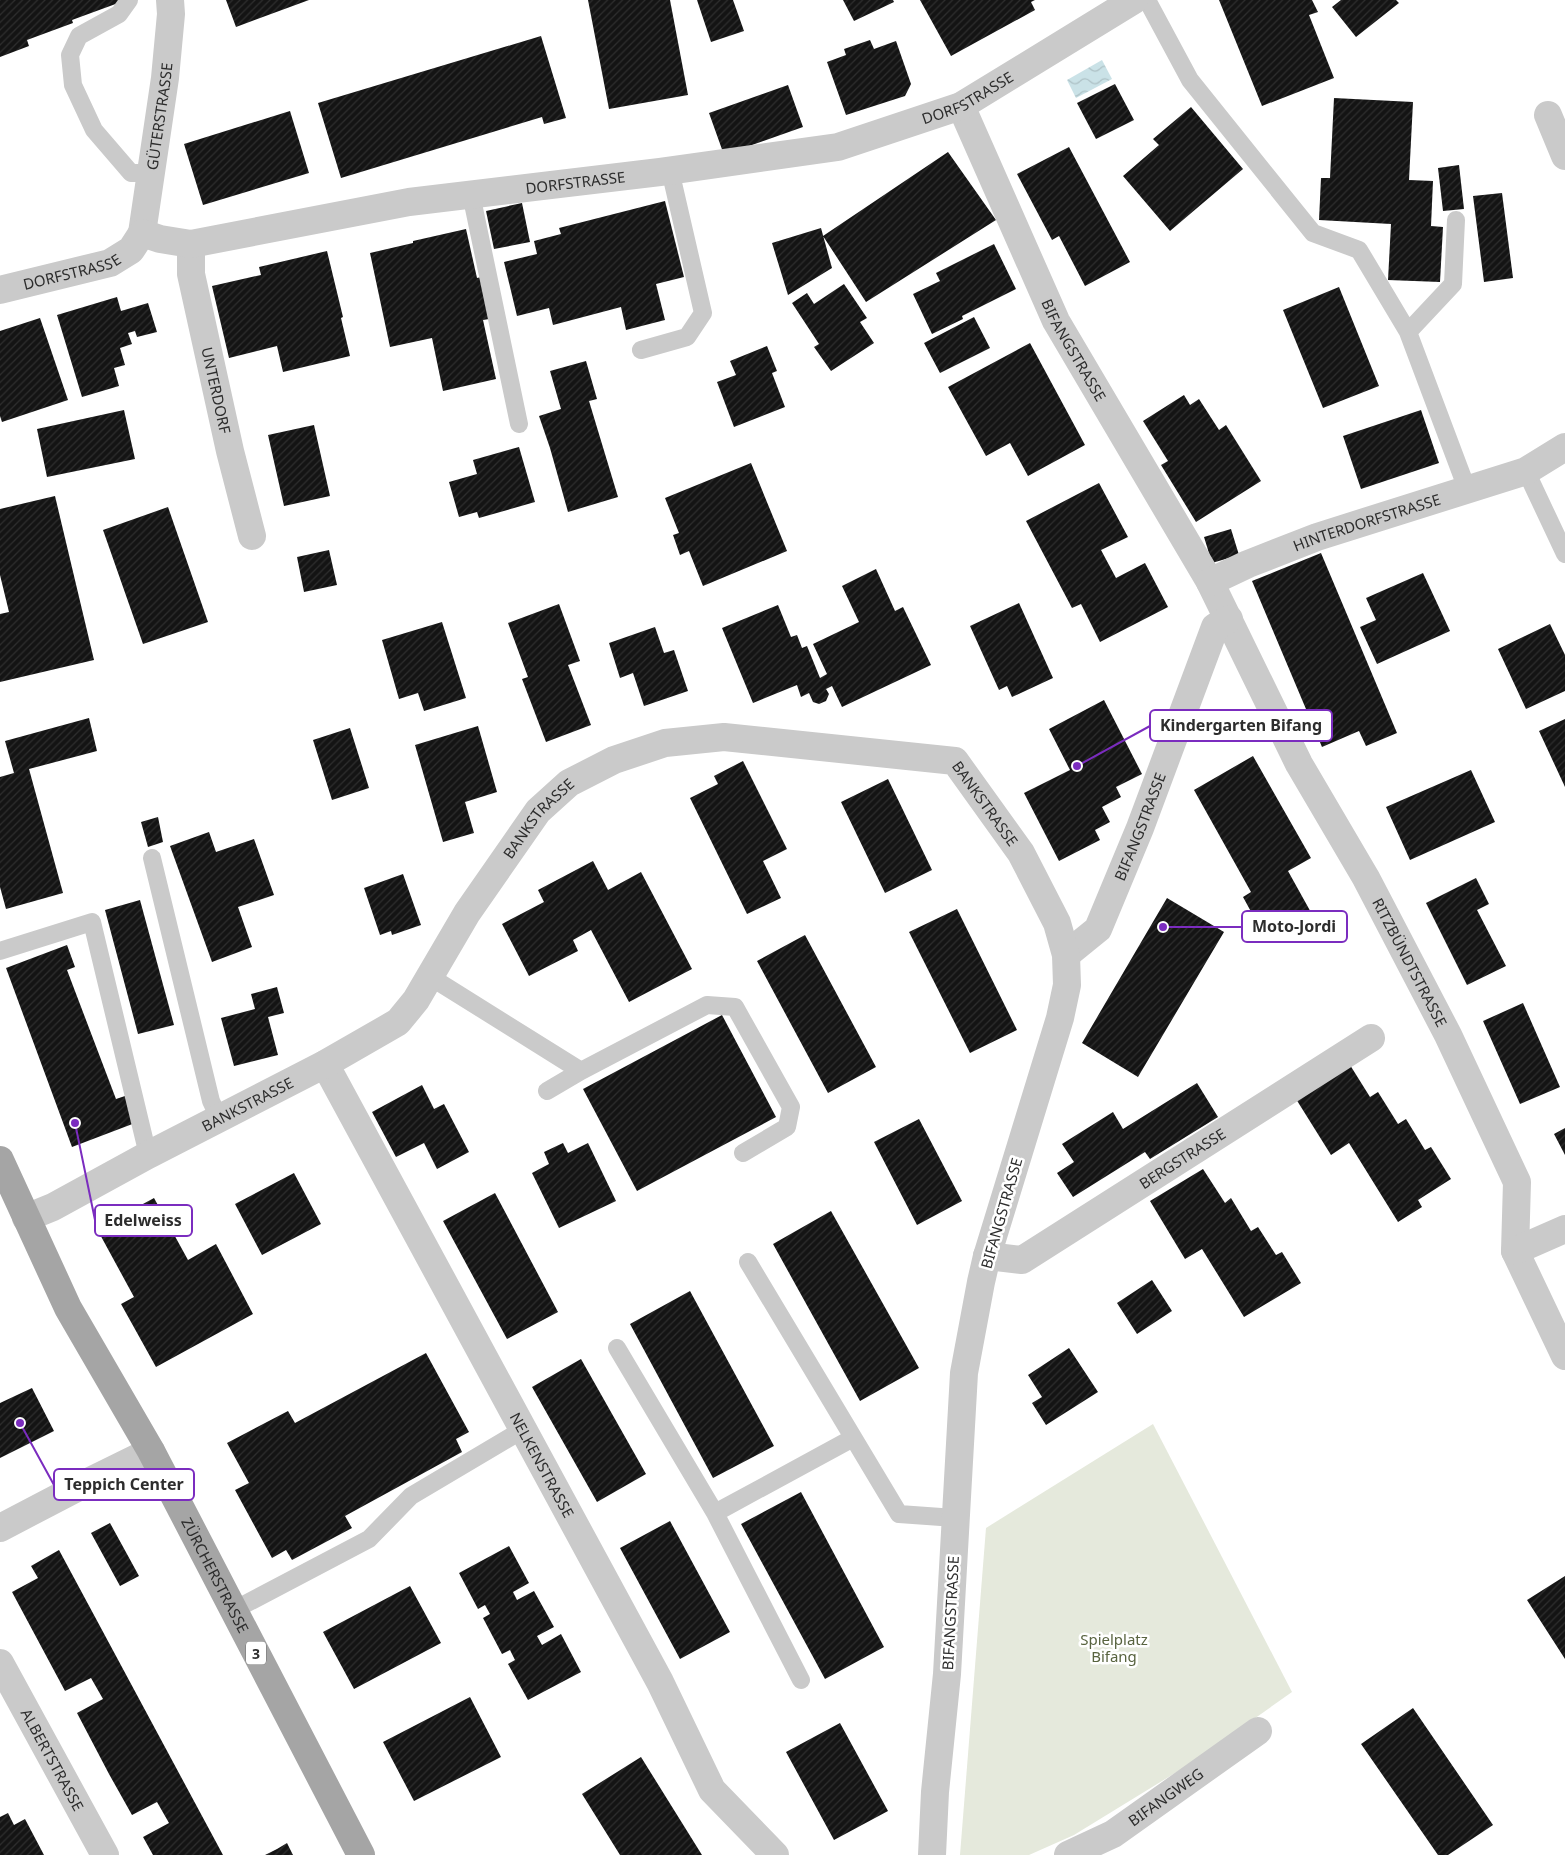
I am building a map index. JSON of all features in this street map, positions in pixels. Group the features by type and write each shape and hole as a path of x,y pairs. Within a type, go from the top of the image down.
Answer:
{"main road":[{"name":"ZÜRCHERSTRASSE","path":"0,1160 68,1308 151,1451 361,1855"}],"street":[{"name":"GÜTERSTRASSE","path":"142,233 165,78 171,14 170,0"},
{"name":"DORFSTRASSE","path":"0,290 110,263 131,250 142,233 160,239 192,244 409,202 838,147 961,106 1134,0"},
{"name":"BIFANGSTRASSE","path":"961,106 1056,321 1210,582"},
{"path":"1548,115 1565,156"},
{"name":"UNTERDORF","path":"192,244 191,274 230,451 252,536"},
{"name":"HINTERDORFSTRASSE","path":"1210,582 1248,564 1317,537 1526,471 1565,447"},
{"name":"RITZBÜNDTSTRASSE","path":"1210,582 1299,764 1366,878 1448,1035 1516,1182 1515,1251 1565,1356"},
{"name":"BIFANGSTRASSE","path":"932,1855 935,1792 947,1674 964,1373 987,1256 1060,1018 1067,985 1066,955 1098,929 1140,828 1216,627 1229,619"},
{"name":"BANKSTRASSE","path":"26,1218 53,1207 148,1154 325,1064 398,1022 416,1000 467,913 538,811 569,782 614,760 665,743 724,737 955,761 1021,853 1057,923 1066,955"},
{"name":"BERGSTRASSE","path":"987,1256 1022,1260 1371,1038"},
{"name":"NELKENSTRASSE","path":"325,1064 660,1682 712,1790 775,1855"},
{"path":"1515,1251 1565,1229"},
{"path":"0,1528 151,1451"},
{"name":"ALBERTSTRASSE","path":"0,1663 105,1855"},
{"name":"BIFANGWEG","path":"1068,1855 1113,1834 1258,1731"}],"lane":[{"path":"129,0 119,14 79,36 70,55 73,85 94,130 131,173 151,173"},
{"path":"1147,0 1190,80 1313,233 1359,250 1408,332 1467,489"},
{"path":"641,350 687,337 703,312 670,170"},
{"path":"471,194 519,424"},
{"path":"1408,332 1453,284 1456,220"},
{"path":"1526,471 1565,554"},
{"path":"152,858 211,1101 219,1118"},
{"path":"0,951 92,922 148,1154"},
{"path":"429,976 581,1071"},
{"path":"548,1091 581,1071 707,1005 735,1007 791,1107 787,1127 743,1153"},
{"path":"748,1262 899,1514 955,1518"},
{"path":"617,1348 715,1513 801,1680"},
{"path":"234,1610 369,1539 411,1496 524,1429"},
{"path":"715,1513 853,1438"}],"green space":[{"name":"Spielplatz Bifang","path":"1153,1424 1292,1692 1193,1762 1074,1835 1029,1855 960,1855 986,1528"}],"water":[{"path":"1102,60 1112,79 1076,98 1067,80"}],"building":[{"path":"0,0 120,0 121,2 72,20 73,23 27,40 29,46 0,57"},
{"path":"226,0 309,0 236,27"},
{"path":"588,0 670,0 688,95 609,109"},
{"path":"697,0 733,0 744,31 711,42"},
{"path":"843,0 893,0 894,2 854,21"},
{"path":"920,0 1035,0 1031,2 1035,10 951,56"},
{"path":"1219,0 1312,0 1318,12 1309,15 1334,78 1262,106"},
{"path":"1341,0 1396,0 1399,3 1356,37 1332,7"},
{"path":"541,36 566,118 544,124 542,117 341,178 318,103"},
{"path":"870,40 874,49 896,41 911,84 905,96 846,115 827,62 846,55 844,49"},
{"path":"1115,84 1134,120 1096,139 1077,103"},
{"path":"788,85 803,127 724,155 709,113"},
{"path":"1334,98 1413,102 1409,180 1433,181 1431,226 1443,227 1440,282 1388,280 1391,224 1319,220 1321,178 1330,178"},
{"path":"1191,107 1243,169 1170,231 1123,176 1159,145 1153,139"},
{"path":"290,111 309,173 203,205 184,144"},
{"path":"1069,147 1130,262 1085,286 1059,236 1052,240 1017,174"},
{"path":"948,152 996,220 866,302 823,236"},
{"path":"1459,165 1464,209 1443,211 1438,168"},
{"path":"1502,193 1513,278 1484,282 1473,196"},
{"path":"665,201 684,277 656,284 665,320 626,330 621,307 553,325 549,308 517,316 504,262 537,254 534,241 561,234 559,228"},
{"path":"522,203 530,242 494,249 486,211"},
{"path":"821,228 832,268 788,295 772,243"},
{"path":"466,229 477,278 486,276 495,318 483,320 496,379 443,391 432,338 390,347 370,253"},
{"path":"994,244 1016,289 962,316 963,319 932,334 913,294 940,281 936,273"},
{"path":"327,251 343,317 341,318 350,356 283,372 277,346 229,358 212,286 261,275 259,267"},
{"path":"844,284 867,318 860,322 874,343 831,371 814,347 819,344 792,303 807,293 814,304"},
{"path":"1339,287 1379,386 1323,408 1283,310"},
{"path":"117,297 121,311 148,303 157,332 137,337 135,331 128,333 132,344 120,348 125,365 114,368 119,386 82,397 57,315"},
{"path":"974,317 990,348 940,373 924,343"},
{"path":"40,318 68,400 2,422 0,416 0,331"},
{"path":"1030,343 1085,445 1028,476 1010,443 986,456 948,387"},
{"path":"767,346 777,371 772,373 785,407 734,427 717,382 736,375 730,361"},
{"path":"586,361 597,399 589,401 618,497 568,512 539,416 561,409 550,371"},
{"path":"1184,395 1190,405 1199,399 1219,430 1226,425 1261,481 1196,522 1161,465 1168,461 1143,421"},
{"path":"124,410 135,459 47,477 37,429"},
{"path":"1421,410 1439,463 1361,489 1343,436"},
{"path":"314,425 330,496 284,506 268,435"},
{"path":"519,447 535,502 479,518 477,512 459,517 449,482 477,474 473,460"},
{"path":"751,463 787,551 703,586 689,551 680,555 673,535 679,533 665,498"},
{"path":"1099,483 1128,537 1101,550 1116,578 1145,563 1168,607 1100,642 1081,604 1072,608 1026,521"},
{"path":"55,496 94,660 0,682 0,614 9,612 0,575 0,509"},
{"path":"168,507 208,622 143,644 103,530"},
{"path":"1231,529 1239,555 1212,563 1204,537"},
{"path":"329,550 337,585 304,592 297,557"},
{"path":"1321,553 1397,733 1366,746 1359,731 1322,747 1252,581"},
{"path":"876,569 895,611 903,607 931,665 842,707 832,686 826,689 829,694 826,701 819,704 813,702 809,693 801,697 797,685 753,703 722,628 778,605 791,637 797,635 802,648 807,646 820,678 827,674 813,644 859,622 842,586"},
{"path":"1423,573 1450,631 1377,664 1360,627 1376,620 1366,598"},
{"path":"1019,603 1053,678 1012,697 1007,686 999,690 970,626"},
{"path":"559,604 580,661 568,665 591,725 546,742 522,679 528,677 508,623"},
{"path":"442,622 466,698 424,711 418,693 399,699 382,640"},
{"path":"1550,624 1565,655 1565,691 1526,709 1498,649"},
{"path":"655,627 664,653 674,650 688,691 644,706 633,673 620,678 609,643"},
{"path":"1104,700 1142,774 1116,787 1121,797 1102,807 1110,822 1095,830 1100,840 1059,861 1024,793 1070,770 1049,729"},
{"path":"89,718 97,751 29,769 63,893 6,909 0,887 0,777 14,773 5,741"},
{"path":"1565,719 1565,787 1539,731"},
{"path":"478,726 497,792 465,802 474,833 443,842 415,745"},
{"path":"350,728 369,788 332,800 313,740"},
{"path":"1253,756 1311,858 1288,871 1313,916 1267,941 1243,897 1251,892 1194,790"},
{"path":"743,761 787,849 763,861 781,898 747,914 690,798 718,784 714,776"},
{"path":"1471,770 1495,822 1410,860 1386,807"},
{"path":"888,779 932,870 885,893 841,802"},
{"path":"158,817 163,842 148,847 141,822"},
{"path":"209,832 216,852 254,839 274,895 238,907 252,947 212,962 170,846"},
{"path":"593,861 608,890 641,872 692,969 629,1002 591,930 573,940 578,951 529,976 502,924 544,902 538,890"},
{"path":"403,874 421,925 392,935 391,931 380,935 364,888"},
{"path":"1476,878 1489,904 1477,910 1506,966 1467,985 1426,903"},
{"path":"1167,898 1224,932 1138,1077 1082,1043"},
{"path":"140,900 174,1025 138,1034 105,910"},
{"path":"957,909 1017,1030 970,1053 909,932"},
{"path":"805,935 876,1067 828,1093 757,961"},
{"path":"67,945 75,967 67,970 116,1099 125,1096 135,1123 72,1147 6,968"},
{"path":"277,987 284,1013 268,1017 278,1055 234,1066 221,1018 255,1009 251,994"},
{"path":"1523,1003 1560,1087 1520,1104 1483,1021"},
{"path":"722,1015 776,1117 637,1191 583,1089"},
{"path":"1350,1065 1370,1097 1378,1092 1398,1124 1406,1119 1425,1150 1431,1147 1451,1179 1418,1200 1422,1207 1398,1222 1349,1143 1331,1155 1296,1099"},
{"path":"1197,1083 1218,1117 1150,1159 1145,1152 1073,1197 1057,1173 1074,1162 1062,1144 1113,1112 1123,1129"},
{"path":"422,1085 434,1109 444,1104 469,1152 437,1169 424,1143 396,1157 372,1112"},
{"path":"919,1119 962,1201 917,1225 874,1142"},
{"path":"1565,1128 1565,1155 1554,1134"},
{"path":"563,1143 568,1153 588,1143 616,1201 559,1228 532,1173 549,1164 544,1152"},
{"path":"1203,1169 1225,1203 1231,1198 1251,1231 1258,1227 1276,1255 1282,1252 1301,1283 1244,1317 1202,1249 1185,1259 1150,1201"},
{"path":"294,1173 321,1224 262,1255 235,1204"},
{"path":"495,1193 558,1312 507,1339 443,1221"},
{"path":"154,1198 188,1260 216,1244 253,1314 156,1367 121,1304 134,1297 97,1229"},
{"path":"831,1211 919,1368 860,1401 773,1244"},
{"path":"1152,1280 1172,1311 1137,1334 1117,1303"},
{"path":"690,1291 774,1446 713,1478 630,1324"},
{"path":"1069,1348 1098,1392 1046,1425 1032,1403 1042,1397 1028,1375"},
{"path":"426,1353 469,1432 456,1439 462,1452 345,1516 352,1528 292,1560 286,1550 272,1558 235,1490 249,1483 227,1443 288,1411 295,1423"},
{"path":"581,1359 646,1474 597,1502 532,1387"},
{"path":"32,1388 54,1431 0,1458 0,1403"},
{"path":"801,1492 884,1647 825,1679 741,1524"},
{"path":"670,1521 730,1632 680,1659 620,1548"},
{"path":"110,1523 139,1576 120,1586 91,1533"},
{"path":"509,1546 529,1583 513,1592 517,1600 534,1591 554,1627 537,1636 542,1645 561,1634 581,1672 528,1700 508,1664 515,1660 510,1650 502,1654 483,1618 490,1614 485,1605 478,1609 459,1573"},
{"path":"59,1550 223,1855 153,1855 143,1837 169,1823 157,1802 132,1815 109,1774 77,1713 103,1699 91,1678 65,1691 12,1592 38,1578 31,1566"},
{"path":"1565,1576 1565,1659 1527,1600"},
{"path":"410,1586 441,1643 354,1689 323,1632"},
{"path":"470,1697 501,1757 414,1801 383,1742"},
{"path":"1413,1708 1493,1825 1448,1855 1438,1855 1361,1744"},
{"path":"840,1723 888,1811 834,1840 786,1752"},
{"path":"641,1757 702,1855 620,1855 582,1794"},
{"path":"8,1813 14,1825 25,1819 44,1855 0,1855 0,1817"},
{"path":"287,1843 293,1855 265,1855 277,1849"}],"place":[{"name":"Kindergarten Bifang","path":"1077,766"},
{"name":"Moto-Jordi","path":"1163,927"},
{"name":"Edelweiss","path":"75,1123"},
{"name":"Teppich Center","path":"20,1423"}]}
